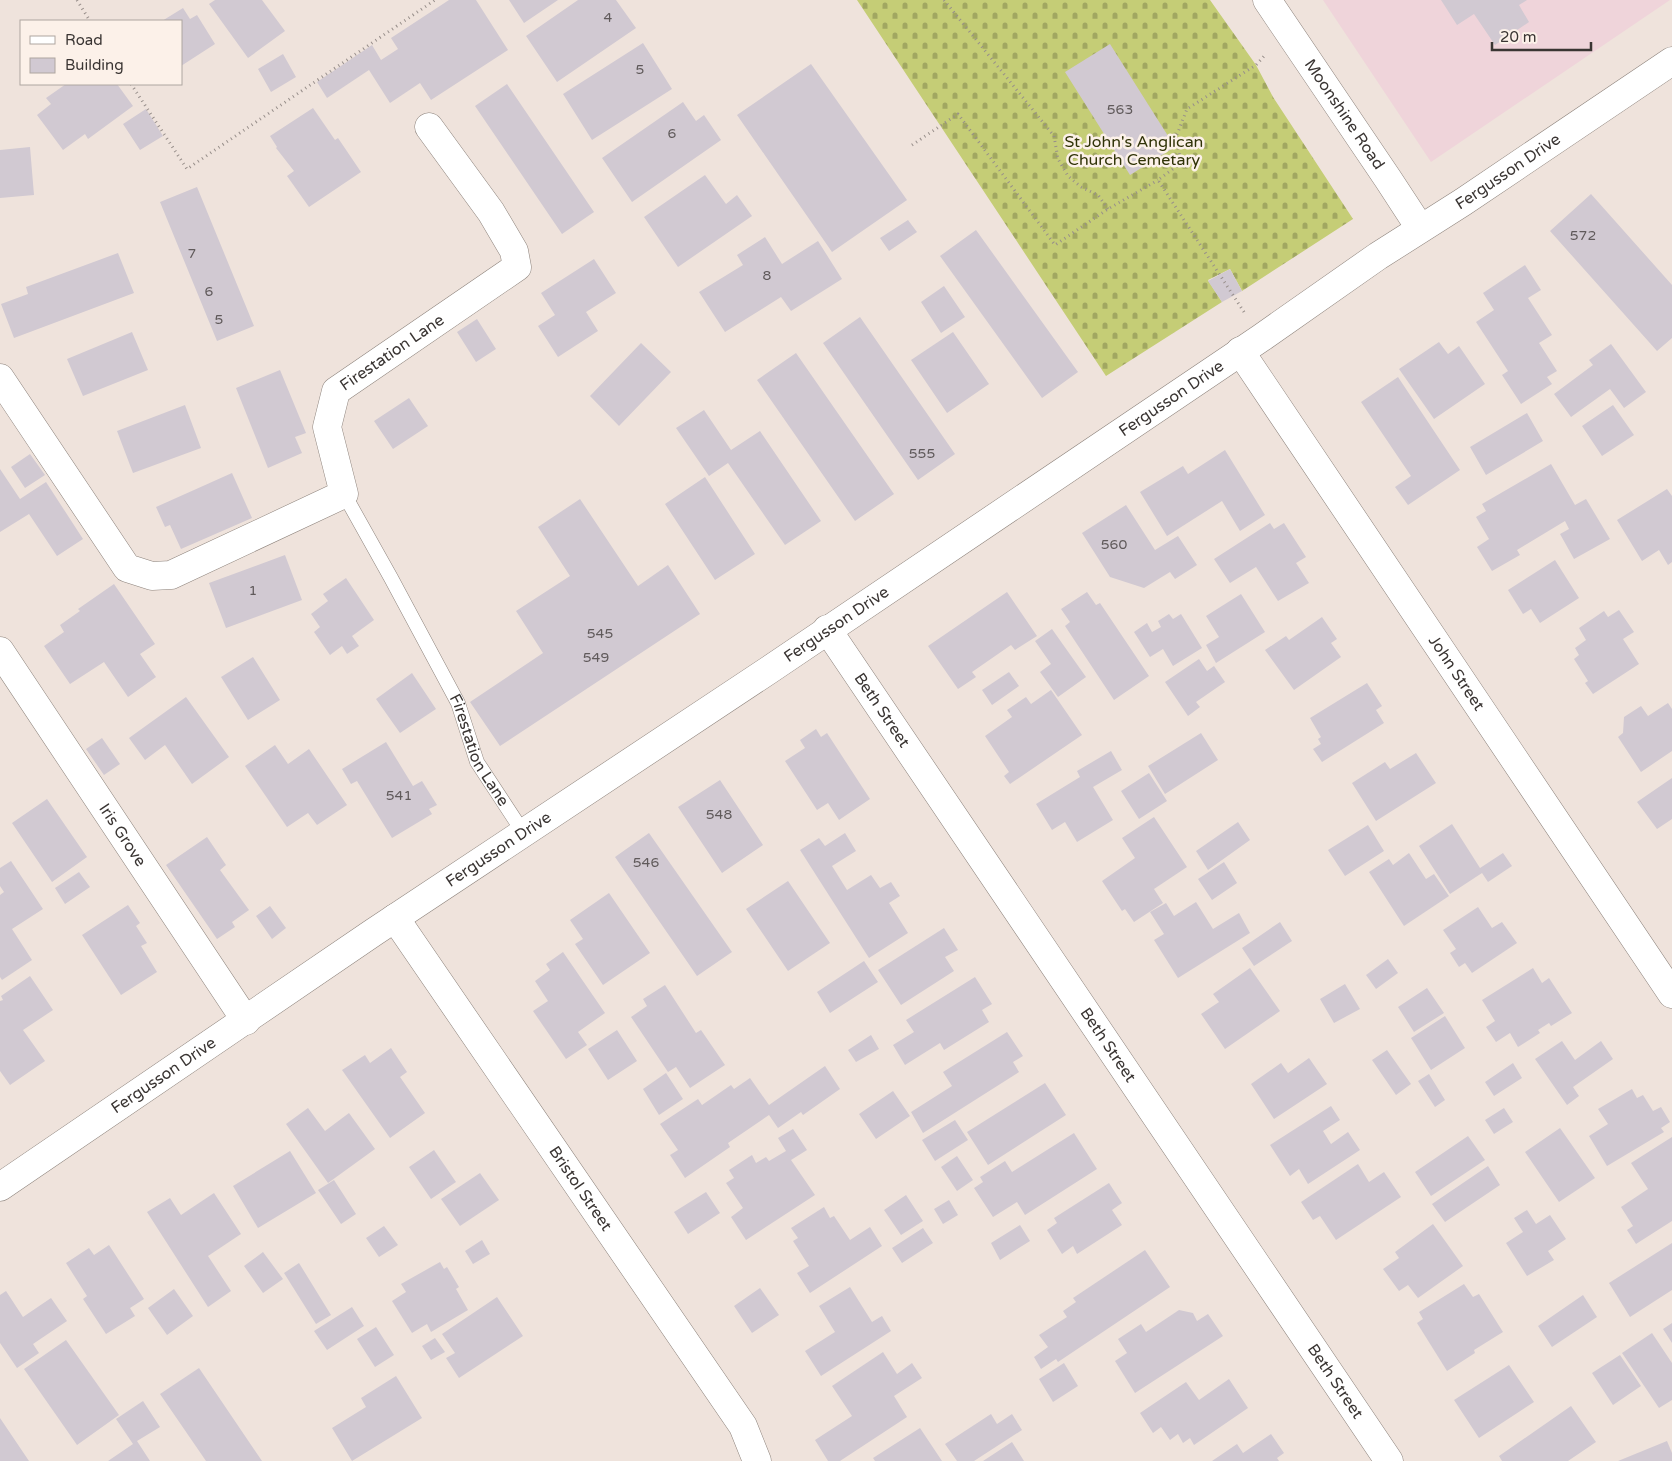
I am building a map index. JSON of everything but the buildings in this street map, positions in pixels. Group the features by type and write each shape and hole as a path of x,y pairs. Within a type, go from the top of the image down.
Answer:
{"street":[{"name":"Moonshine Road","path":"1267,0 1420,228"},
{"name":"Fergusson Drive","path":"0,1187 395,918 827,630 1420,228 1458,205 1672,61"},
{"name":"Firestation Lane","path":"344,494 327,427 336,391 517,267 514,251 492,212 429,127"},
{"name":"John Street","path":"1250,345 1672,994"},
{"path":"0,378 127,568 152,576 171,574 344,494"},
{"name":"Beth Street","path":"827,630 1389,1461"},
{"name":"Iris Grove","path":"0,651 246,1021"},
{"name":"Bristol Street","path":"395,918 743,1426 757,1461"}],"lane":[{"name":"Firestation Lane","path":"344,494 458,702 476,762 524,832"}],"path":[{"path":"77,0 89,20"},
{"path":"132,85 187,168 435,0"},
{"path":"944,0 1054,136 1058,159 1068,176 1081,187 1098,195 1108,209"},
{"path":"912,145 958,114 1055,245 1108,209 1158,180 1181,163 1176,137 1187,109 1256,65 1288,32"},
{"path":"1158,180 1250,345"}],"shaded area":[{"path":"1323,0 1670,0 1431,162"}],"green space":[{"name":"St John's Anglican Church Cemetary","path":"857,0 1210,0 1256,65 1273,97 1353,219 1242,291 1230,269 1208,280 1222,302 1106,376"}]}
